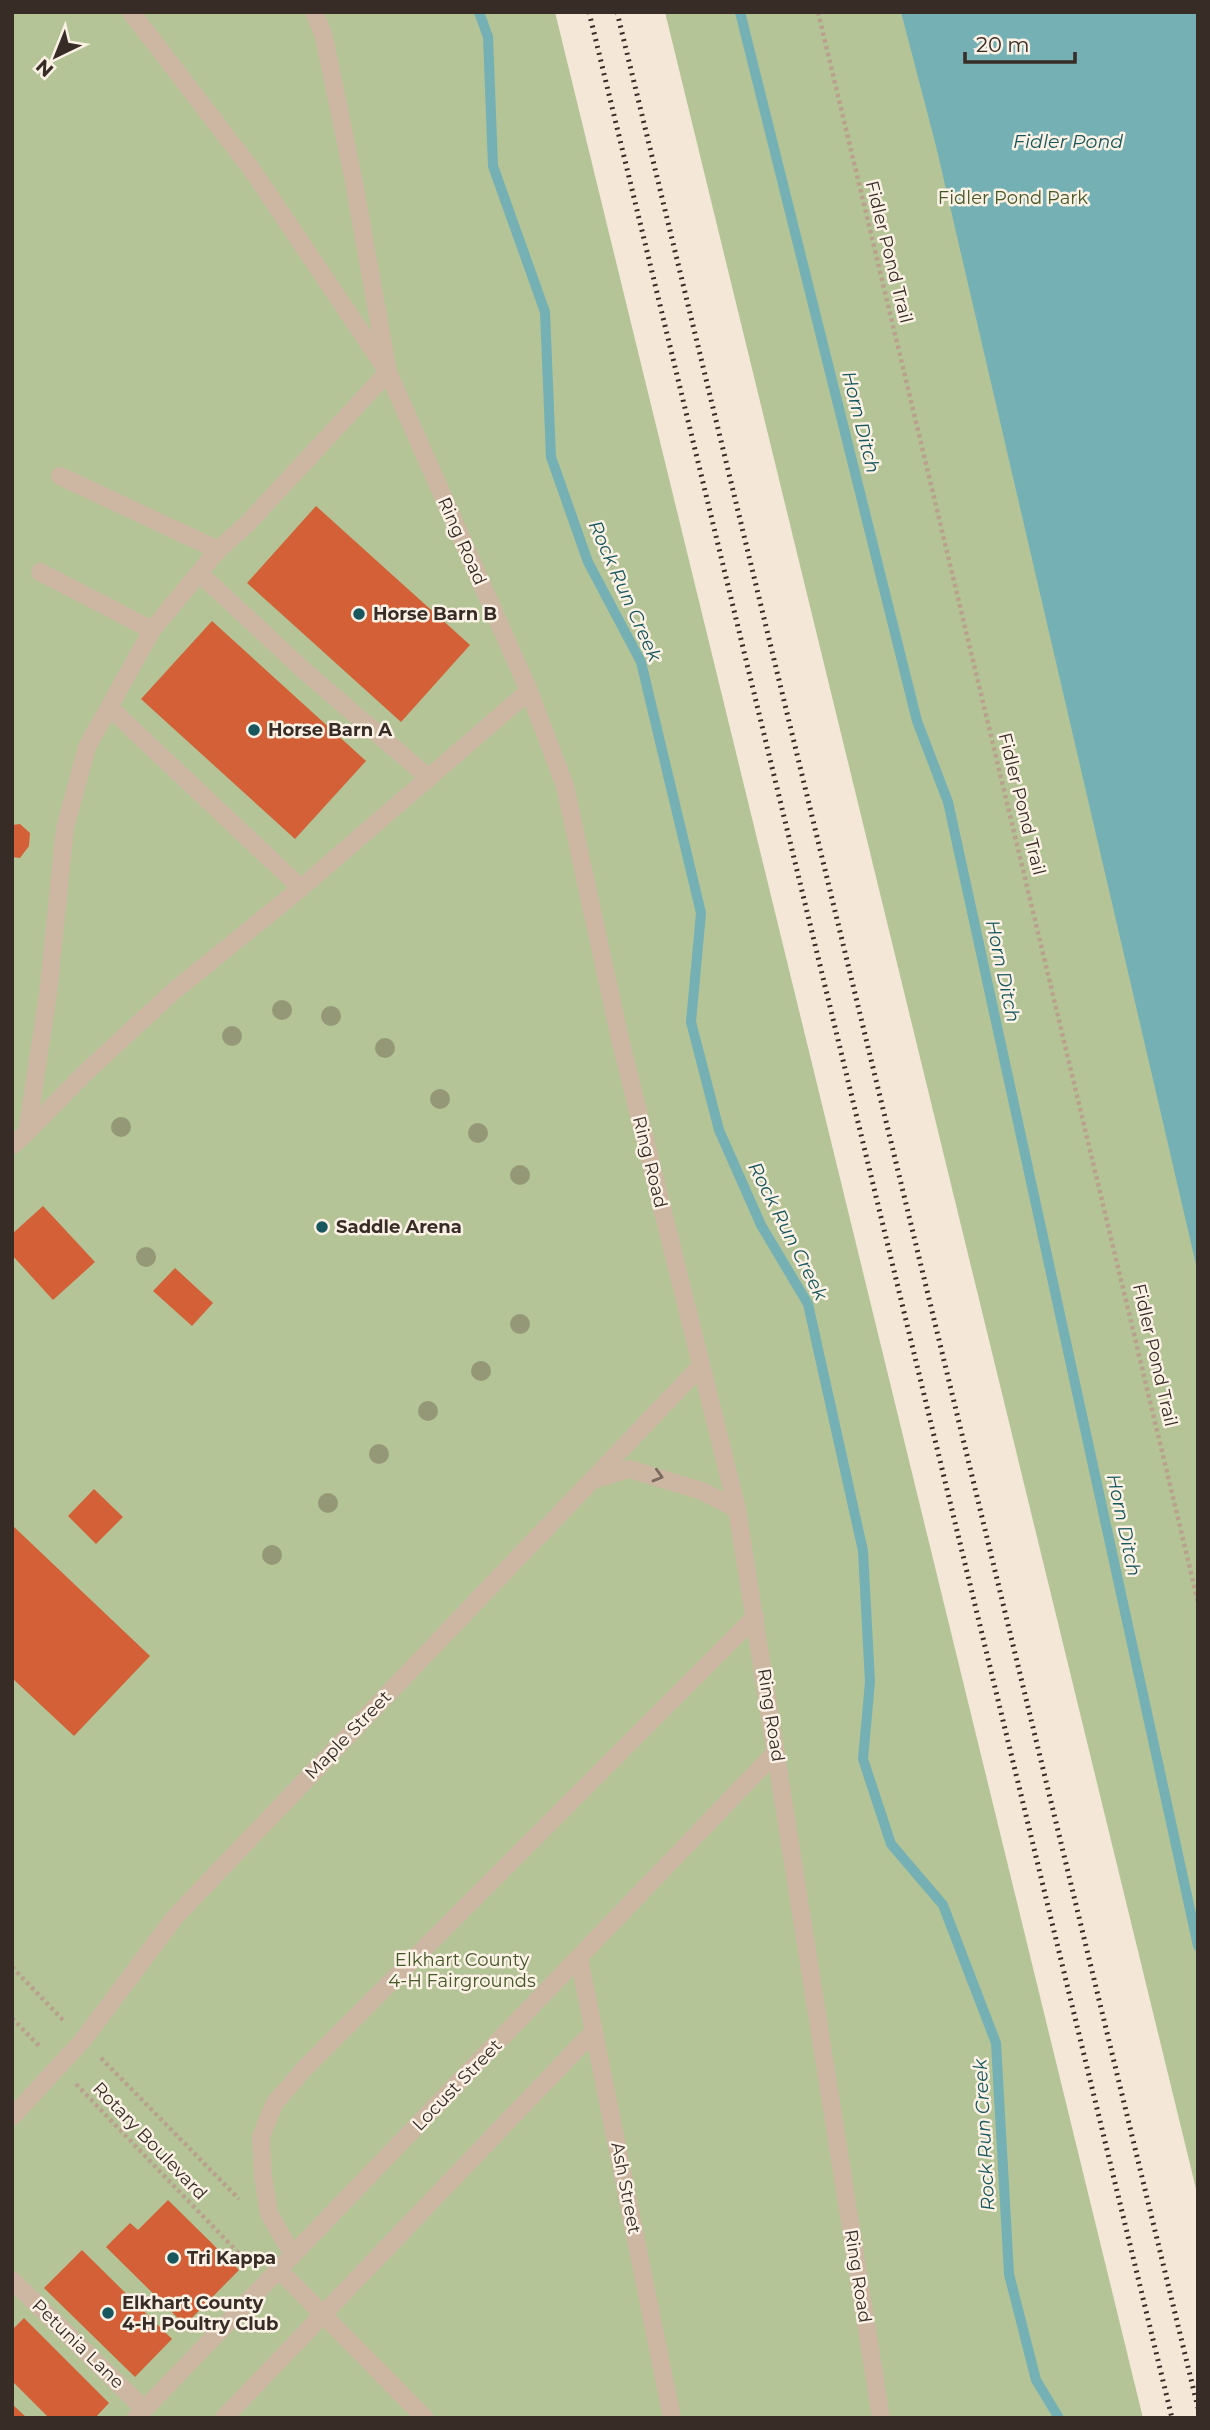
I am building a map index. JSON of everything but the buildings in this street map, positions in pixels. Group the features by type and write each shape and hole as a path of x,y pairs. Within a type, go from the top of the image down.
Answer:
{"street":[{"name":"Ring Road","path":"131,12 252,170 388,372 529,691 565,786 620,1039 737,1509 881,2418"},
{"path":"27,1132 48,994 65,828 87,747 152,630 218,550 248,523 388,372 354,177 324,37 314,12"},
{"path":"60,476 218,550"},
{"path":"40,572 152,630"},
{"path":"199,573 308,674 429,778"},
{"path":"12,1146 86,1072 174,991 300,888 529,691"},
{"path":"110,708 300,888"},
{"name":"Maple Street","path":"12,2117 83,2040 175,1917 700,1367"},
{"path":"592,1480 629,1468 702,1491 737,1509"},
{"path":"293,2255 269,2214 262,2176 261,2137 274,2104 305,2068 755,1618"},
{"name":"Locust Street","path":"140,2414 776,1752"},
{"name":"Ash Street","path":"579,1958 672,2418"},
{"path":"224,2418 594,2031"},
{"path":"273,2276 323,2315 425,2418"},
{"name":"Petunia Lane","path":"12,2280 140,2414"}],"path":[{"name":"Fidler Pond Trail","path":"818,12 1198,1602"},
{"path":"12,1967 245,2206"},
{"name":"Rotary Boulevard","path":"12,2018 273,2276"}],"green space":[{"name":"Elkhart County 4-H Fairgrounds","path":"12,12 555,12 1143,2418 12,2418"},
{"name":"Fidler Pond Park","path":"665,12 1198,12 1198,2197"}],"water":[{"name":"Fidler Pond","path":"901,12 1198,12 1198,1273 936,146"}],"waterway":[{"name":"Rock Run Creek","path":"479,12 488,37 493,166 545,312 551,457 588,562 641,662 701,913 691,1022 719,1130 761,1225 808,1304 863,1551 870,1682 863,1759 891,1844 943,1905 996,2043 1009,2274 1036,2380 1059,2418"},
{"name":"Horn Ditch","path":"740,12 917,721 948,802 1198,1946"}],"railway":[{"path":"589,12 1172,2418"},
{"path":"617,12 1198,2408"}],"place":[{"name":"Horse Barn B","path":"359,614"},
{"name":"Horse Barn A","path":"254,730"},
{"name":"Saddle Arena","path":"322,1227"},
{"name":"Tri Kappa","path":"173,2258"},
{"name":"Elkhart County 4-H Poultry Club","path":"108,2313"}]}
